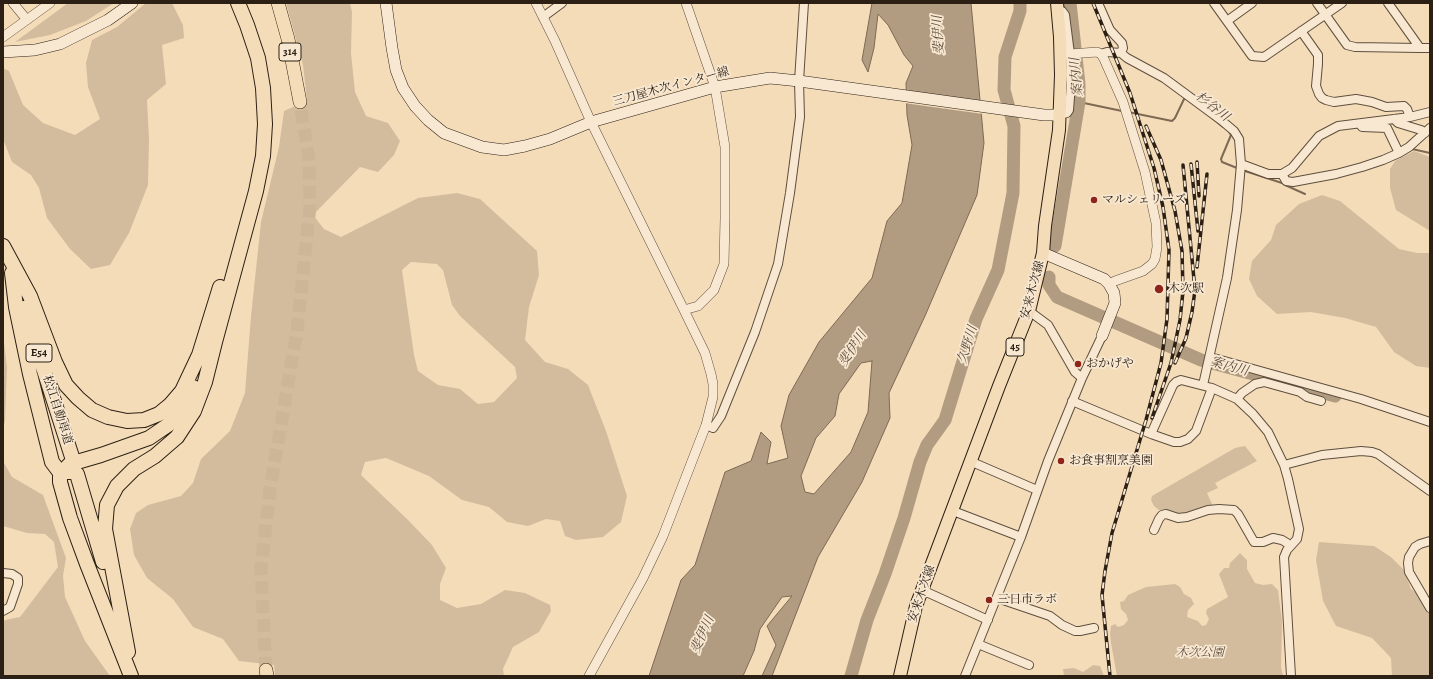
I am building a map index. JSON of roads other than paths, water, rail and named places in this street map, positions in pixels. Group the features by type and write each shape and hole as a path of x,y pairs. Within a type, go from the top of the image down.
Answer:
{"highway":[{"path":"3,246 30,296 66,385 78,398 92,410 108,417 127,421 144,420 159,414 170,405 182,391 199,355 249,192 256,157 258,124 257,87 243,29 232,3"},
{"path":"132,676 105,529 107,505 117,486 134,470 155,456 177,437 194,412 205,382 256,191 263,156 265,124 263,88 258,58 248,25 238,3"},
{"name":"314","path":"278,3 288,39 300,102"},
{"name":"松江自動車道","path":"3,246 30,323 73,460"},
{"path":"12,273 16,307 30,374 52,462 58,470 62,472 72,472 153,444 172,431 194,412"},
{"path":"132,676 70,518 60,482 62,472 70,464 149,438 168,425 179,413 191,392 197,376 199,355"},
{"path":"77,474 128,652"}],"main road":[{"path":"7,52 35,50 60,44 108,20 132,3"},
{"name":"三刀屋木次インター線","path":"386,3 396,70 403,88 415,106 428,120 444,133 482,148 504,150 525,146 550,139 591,122 715,87 770,78 1044,115 1059,115"},
{"name":"安来木次線","path":"900,676 910,631 922,590 1029,311 1043,253 1045,226 1059,130 1061,74 1058,7"},
{"path":"1043,253 1104,279 1109,284 1114,293 1115,303 1102,336"}],"street":[{"path":"13,3 27,20"},
{"path":"3,37 50,3"},
{"path":"536,3 544,17 591,122 705,353 711,374 713,397 706,425 654,556 589,676"},
{"path":"544,17 562,3"},
{"path":"684,310 698,306 714,290 724,264 725,146 715,87 686,3"},
{"path":"706,425 714,428 721,416 754,332 778,264 790,193 804,82 804,3"},
{"path":"1098,3 1110,30 1122,43 1123,48 1121,52"},
{"path":"1214,3 1252,56 1264,56 1342,3"},
{"path":"1227,22 1252,3"},
{"path":"1317,3 1347,45 1355,47 1430,48"},
{"path":"1388,3 1420,48"},
{"path":"1058,7 1065,15 1074,53 1070,107 1067,113 1059,115"},
{"path":"1302,31 1318,56 1316,86 1322,98 1334,102 1356,99 1372,102 1386,107 1404,106 1408,109 1410,117"},
{"path":"1072,401 1174,442 1180,442 1188,439 1196,431 1208,386 1209,360 1227,278 1237,210 1241,164 1240,143 1234,132 1218,117 1164,78 1127,58 1121,52 1107,52 1101,54 1096,52 1074,53"},
{"path":"1101,54 1123,102 1145,172 1154,210 1157,238 1156,254 1152,264 1143,271 1109,284"},
{"path":"1241,164 1268,174 1282,174 1292,168 1314,142 1325,132 1338,126 1410,117 1430,112"},
{"path":"1394,119 1398,124 1428,131"},
{"path":"1359,123 1362,127 1387,128 1399,153"},
{"path":"1282,174 1288,182 1307,180 1362,167 1399,153 1409,147 1428,131"},
{"path":"1029,311 1048,325 1075,372 1082,378"},
{"path":"965,676 1021,537 1037,490 1072,401 1102,336"},
{"path":"1209,360 1269,378 1361,399 1430,422"},
{"path":"1237,399 1242,393 1255,384 1269,378"},
{"path":"1269,378 1300,392 1307,397 1321,401"},
{"path":"1151,434 1176,382 1184,381 1208,386 1237,399 1253,414 1268,432 1284,465 1292,494 1299,532 1297,539 1286,550 1284,557 1291,676"},
{"path":"1284,465 1322,455 1361,451 1372,452 1378,454 1430,491"},
{"path":"972,462 1037,490"},
{"path":"1154,530 1162,515 1166,514 1178,518 1187,517 1219,508 1234,510 1238,514 1254,542 1263,542 1273,538 1282,540 1289,546"},
{"path":"953,512 1021,537"},
{"path":"1430,541 1415,547 1409,557 1408,563 1409,572 1430,608"},
{"path":"3,572 12,574 18,578 18,584 10,607 3,611"},
{"path":"922,590 988,620"},
{"path":"997,598 1050,616 1062,625 1075,631 1094,628"},
{"path":"978,644 1029,665"}],"water":[{"name":"斐伊川","path":"872,3 971,3 984,143 977,195 925,316 889,393 890,418 862,482 818,557 772,676 762,676 776,645 767,626 792,596 782,597 760,629 754,651 743,676 649,676 681,580 695,565 725,472 751,461 761,432 771,442 767,464 788,458 781,426 789,395 819,342 872,278 887,221 902,203 912,145 907,115 906,83 913,66 904,55 888,25 878,14 874,48 868,72 862,60","holes":["872,361 868,412 851,452 814,494 805,492 801,476 816,438 835,416 839,394 861,363"]}],"waterway":[{"name":"久野川","path":"851,676 867,620 885,574 904,518 920,462 927,445 945,420 976,319 998,270 1013,193 1014,126 1004,90 1005,57 1020,11 1020,3"},
{"name":"案内川","path":"1055,246 1079,102 1079,84 1070,3"},
{"name":"杉谷川","path":"1128,112 1172,121 1175,118 1185,97 1187,98"},
{"name":"杉谷川","path":"1079,102 1122,111"},
{"name":"杉谷川","path":"1212,118 1223,127"},
{"name":"杉谷川","path":"1229,132 1231,135 1221,159 1222,162 1237,168"},
{"name":"杉谷川","path":"1412,149 1430,153"},
{"name":"杉谷川","path":"1245,171 1285,184"},
{"path":"1285,185 1305,194"},
{"name":"案内川","path":"1049,277 1049,285 1057,297 1201,360 1335,396"}],"tunnel":[{"path":"266,670 261,568 270,489 297,331 310,206 309,160 300,102"}],"railway":[{"path":"1093,3 1130,93 1154,168 1163,207 1169,250 1167,319 1161,363 1146,420 1112,533 1105,571 1102,595 1110,676"},
{"path":"1146,126 1161,160 1175,211 1182,251 1183,291 1180,320 1171,363 1152,418"},
{"path":"1197,162 1199,196"},
{"path":"1191,164 1198,231"},
{"path":"1175,363 1186,338 1195,290 1183,165"},
{"path":"1197,267 1207,174"}],"place":[{"name":"マルシェリーズ","path":"1094,200"},
{"name":"木次駅","path":"1159,289"},
{"name":"おかげや","path":"1078,364"},
{"name":"お食事割烹美園","path":"1061,461"},
{"name":"三日市ラボ","path":"989,600"}],"park label":[{"name":"木次公園","path":"1200,653"}]}
